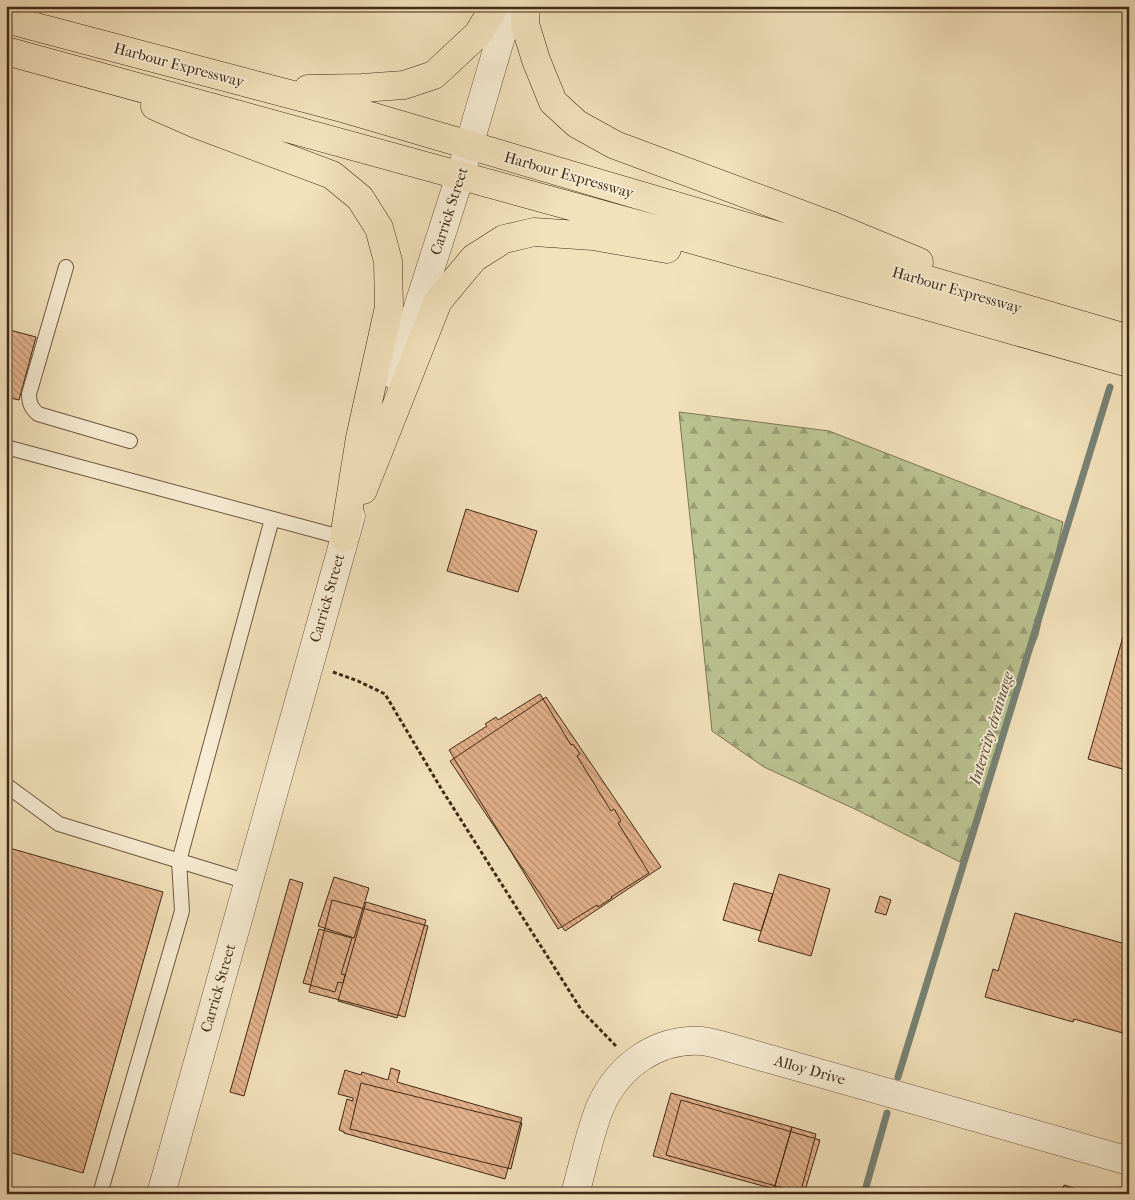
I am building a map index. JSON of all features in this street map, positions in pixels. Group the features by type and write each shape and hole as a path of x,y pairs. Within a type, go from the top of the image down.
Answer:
{"main road":[{"path":"275,90 404,85 434,75 478,34 495,6"},
{"path":"526,6 525,24 536,60 553,102 577,124 615,145 830,225 1044,316"},
{"name":"Harbour Expressway","path":"6,18 346,109 1044,316 1129,339"},
{"name":"Harbour Expressway","path":"6,51 1129,363"},
{"path":"74,70 196,124 332,175 360,198 379,228 388,261 389,306 360,438 344,538"},
{"path":"344,538 438,301 474,258 504,239 534,232 593,236 816,275"}],"street":[{"name":"Carrick Street","path":"161,1194 344,538 460,176 510,6"},
{"name":"Alloy Drive","path":"575,1194 601,1106 613,1083 633,1063 656,1049 681,1042 702,1041 724,1046 1129,1161"}],"lane":[{"path":"66,267 29,394 29,402 38,414 130,441"},
{"path":"6,447 344,538"},
{"path":"100,1194 182,910 179,861 272,519"},
{"path":"6,785 59,824 248,882"}],"path":[{"path":"309,664 358,681 385,694 442,790 582,1011 633,1063"}],"green space":[{"path":"679,412 829,431 1063,522 1038,635 1025,666 960,862 859,811 764,767 712,731"}],"building":[{"path":"6,329 36,337 19,400 6,397"},
{"path":"466,509 537,531 518,592 447,571"},
{"path":"1129,620 1129,771 1088,759"},
{"path":"540,694 571,745 573,744 580,754 577,756 611,811 614,809 621,821 618,823 649,873 598,907 597,905 558,929 449,750 487,726 485,724 496,717 498,720"},
{"path":"546,697 661,867 565,931 450,761"},
{"path":"6,847 163,892 83,1173 6,1151"},
{"path":"779,874 830,889 811,956 758,941"},
{"path":"334,877 369,888 354,938 318,926"},
{"path":"290,879 303,883 244,1096 230,1092"},
{"path":"734,883 773,894 761,931 723,920"},
{"path":"880,896 891,900 886,915 875,912"},
{"path":"332,900 428,926 405,1017 309,992"},
{"path":"366,902 426,920 397,1018 338,1001"},
{"path":"1015,913 1129,945 1129,1037 1125,1036 1126,1034 1074,1019 1073,1022 985,997 993,969 998,971"},
{"path":"319,929 352,938 341,974 345,975 343,983 338,982 335,992 303,983"},
{"path":"391,1068 400,1071 397,1082 522,1118 505,1179 339,1130 347,1099 353,1101 353,1098 338,1094 345,1070 361,1075 362,1072 388,1080"},
{"path":"361,1083 522,1123 511,1169 350,1129"},
{"path":"671,1093 792,1127 774,1189 653,1156"},
{"path":"681,1100 820,1140 804,1194 666,1155"},
{"path":"792,1127 816,1134 800,1194 789,1194 774,1189"},
{"path":"1064,1185 1095,1194 1061,1194"}],"waterway":[{"name":"Intercity drainage","path":"898,1077 1110,387"},
{"name":"Intercity drainage","path":"864,1194 887,1113"}]}
